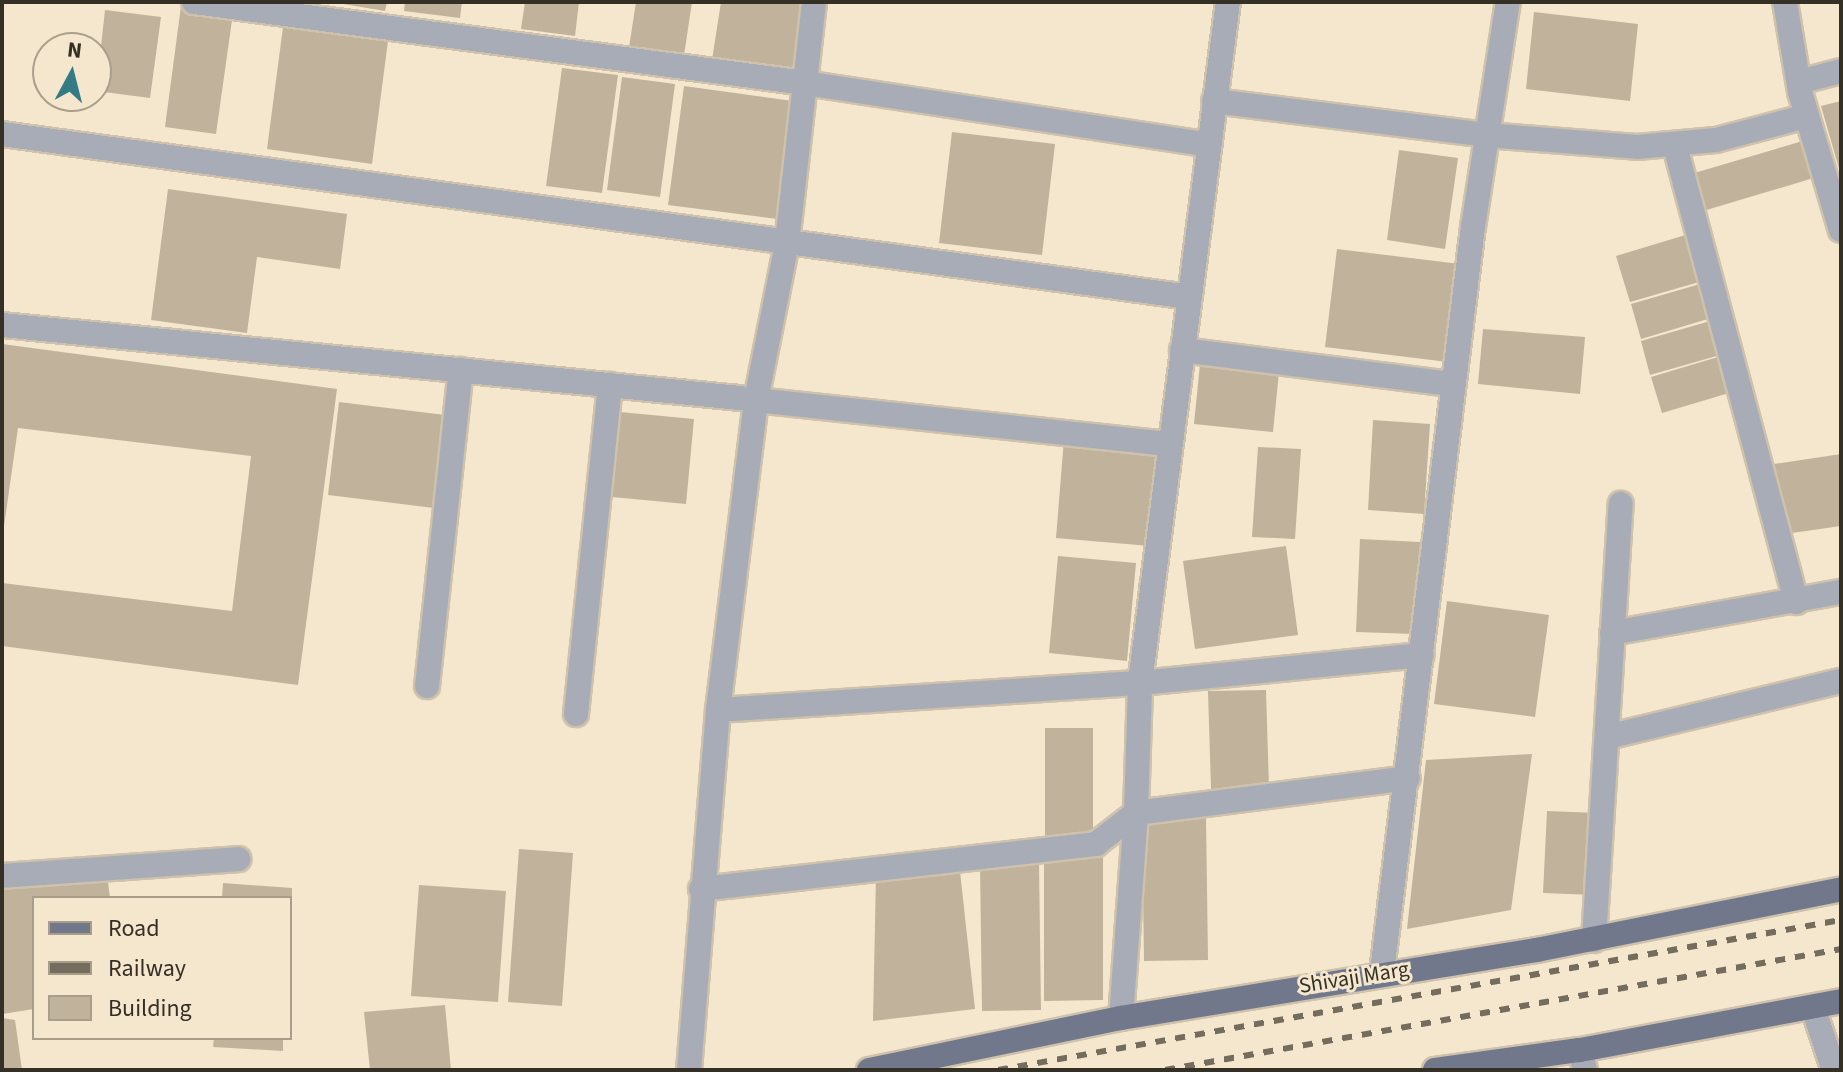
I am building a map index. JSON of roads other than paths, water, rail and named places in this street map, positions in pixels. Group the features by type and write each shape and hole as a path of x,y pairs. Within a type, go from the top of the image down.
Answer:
{"main road":[{"name":"Shivaji Marg","path":"869,1070 1121,1018 1382,972 1594,940 1841,889"},
{"path":"1435,1070 1582,1060 1841,1001"}],"street":[{"path":"194,2 805,83 1208,145"},
{"path":"689,1070 701,889 748,399 787,243 814,2"},
{"path":"1121,1018 1136,813 1140,683 1228,2"},
{"path":"1382,972 1408,778 1453,384 1486,135 1508,2"},
{"path":"1785,2 1807,116 1841,230"},
{"path":"1799,82 1841,71"},
{"path":"1214,101 1486,135 1675,146 1807,116"},
{"path":"2,134 1189,297"},
{"path":"1675,146 1796,602"},
{"path":"2,325 1170,444"},
{"path":"1182,350 1453,384"},
{"path":"427,686 461,370"},
{"path":"576,714 610,385"},
{"path":"1594,940 1621,504"},
{"path":"1612,633 1841,592"},
{"path":"718,710 1140,683 1422,655"},
{"path":"1607,737 1841,681"},
{"path":"701,889 1096,844 1136,813 1408,778"},
{"path":"2,876 238,859"},
{"path":"1813,1007 1834,1070"}],"railway":[{"path":"998,1070 1841,920"},
{"path":"1165,1070 1841,949"}]}
